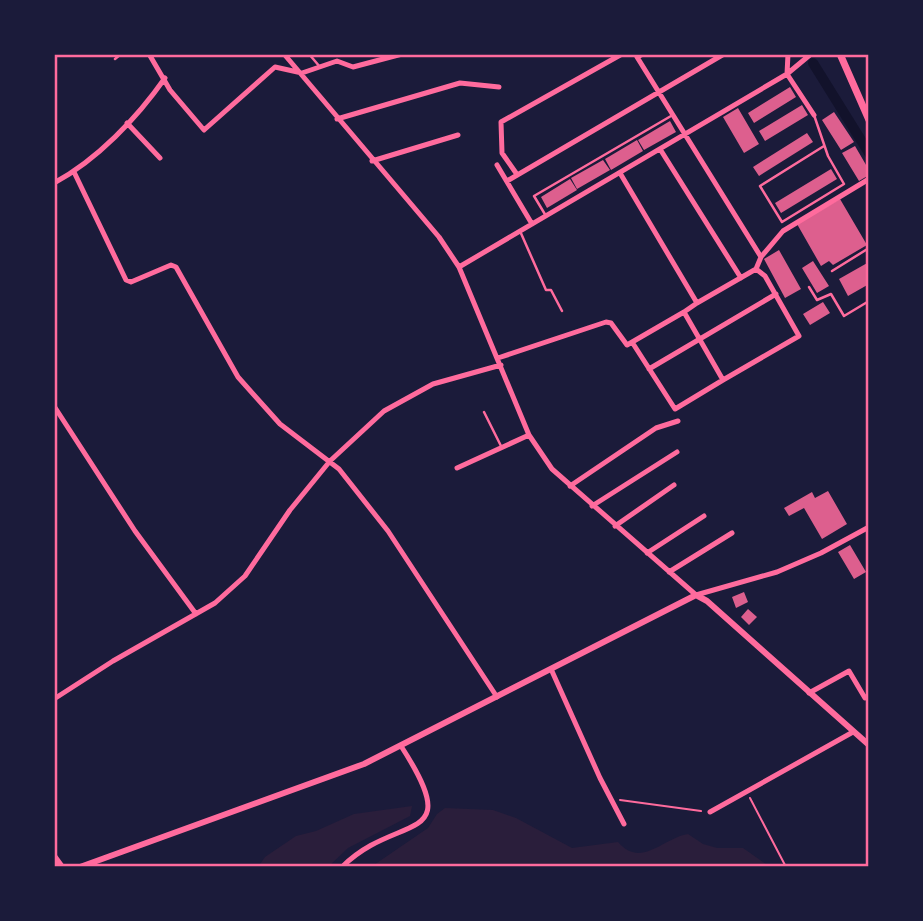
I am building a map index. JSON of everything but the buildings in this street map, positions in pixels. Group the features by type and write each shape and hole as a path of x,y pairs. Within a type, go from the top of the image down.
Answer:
{"main road":[{"path":"840,54 869,120"}],"street":[{"path":"149,54 170,90 204,130 275,67 302,73 337,61 353,67 402,54"},
{"path":"285,54 372,161 439,237 459,267 529,435 552,469 696,595 707,601 869,745"},
{"path":"516,173 502,153 501,122 622,54"},
{"path":"507,181 516,173 724,54"},
{"path":"788,54 787,74 814,115"},
{"path":"459,267 787,74 811,54"},
{"path":"638,55 672,115 761,257"},
{"path":"54,183 74,172 127,122 165,79"},
{"path":"337,119 460,83 499,87"},
{"path":"127,122 160,158"},
{"path":"372,161 458,135"},
{"path":"660,149 741,278"},
{"path":"497,165 532,224"},
{"path":"74,172 126,279 131,282 171,265 176,267 238,377 280,424 339,469 388,531 496,697"},
{"path":"620,173 696,303"},
{"path":"498,358 606,322 611,323 627,345 756,269 761,257 783,231 869,179"},
{"path":"632,342 675,409 799,337 765,276 756,269"},
{"path":"649,369 776,294"},
{"path":"684,312 723,380"},
{"path":"54,699 113,661 215,603 245,576 290,510 330,461 384,411 406,397 449,379 473,375 501,365"},
{"path":"54,406 135,531 196,614"},
{"path":"570,486 578,478 656,428 678,421"},
{"path":"457,468 529,435"},
{"path":"592,506 677,453"},
{"path":"615,526 674,485"},
{"path":"647,553 705,516"},
{"path":"80,867 343,773 696,595 777,572 821,553 869,527"},
{"path":"669,572 732,533"},
{"path":"551,669 624,824"},
{"path":"809,693 849,671 865,698 869,696"},
{"path":"710,812 747,794 853,732"},
{"path":"342,867 376,840 415,826 427,816 430,804 424,784 413,760 401,746"},
{"path":"54,856 62,867"}],"lane":[{"path":"115,59 121,54"},
{"path":"309,54 320,67"},
{"path":"546,216 534,196 672,115"},
{"path":"814,115 824,146 844,184 782,222 760,186 824,146"},
{"path":"520,231 546,290 551,290 562,312"},
{"path":"832,271 869,248"},
{"path":"809,287 817,300 831,294 844,316 869,301"},
{"path":"484,412 502,449"}],"path":[{"path":"747,794 786,867"},
{"path":"612,799 710,812"}],"shaded area":[{"path":"412,806 410,816 348,848 328,867 258,867 265,857 296,836 316,831 354,814"},
{"path":"445,808 493,810 516,818 572,848 618,842 627,850 644,852 688,834 703,844 717,848 743,848 770,867 371,867 428,828 437,814"}],"waterway":[{"path":"813,63 869,153"}]}
